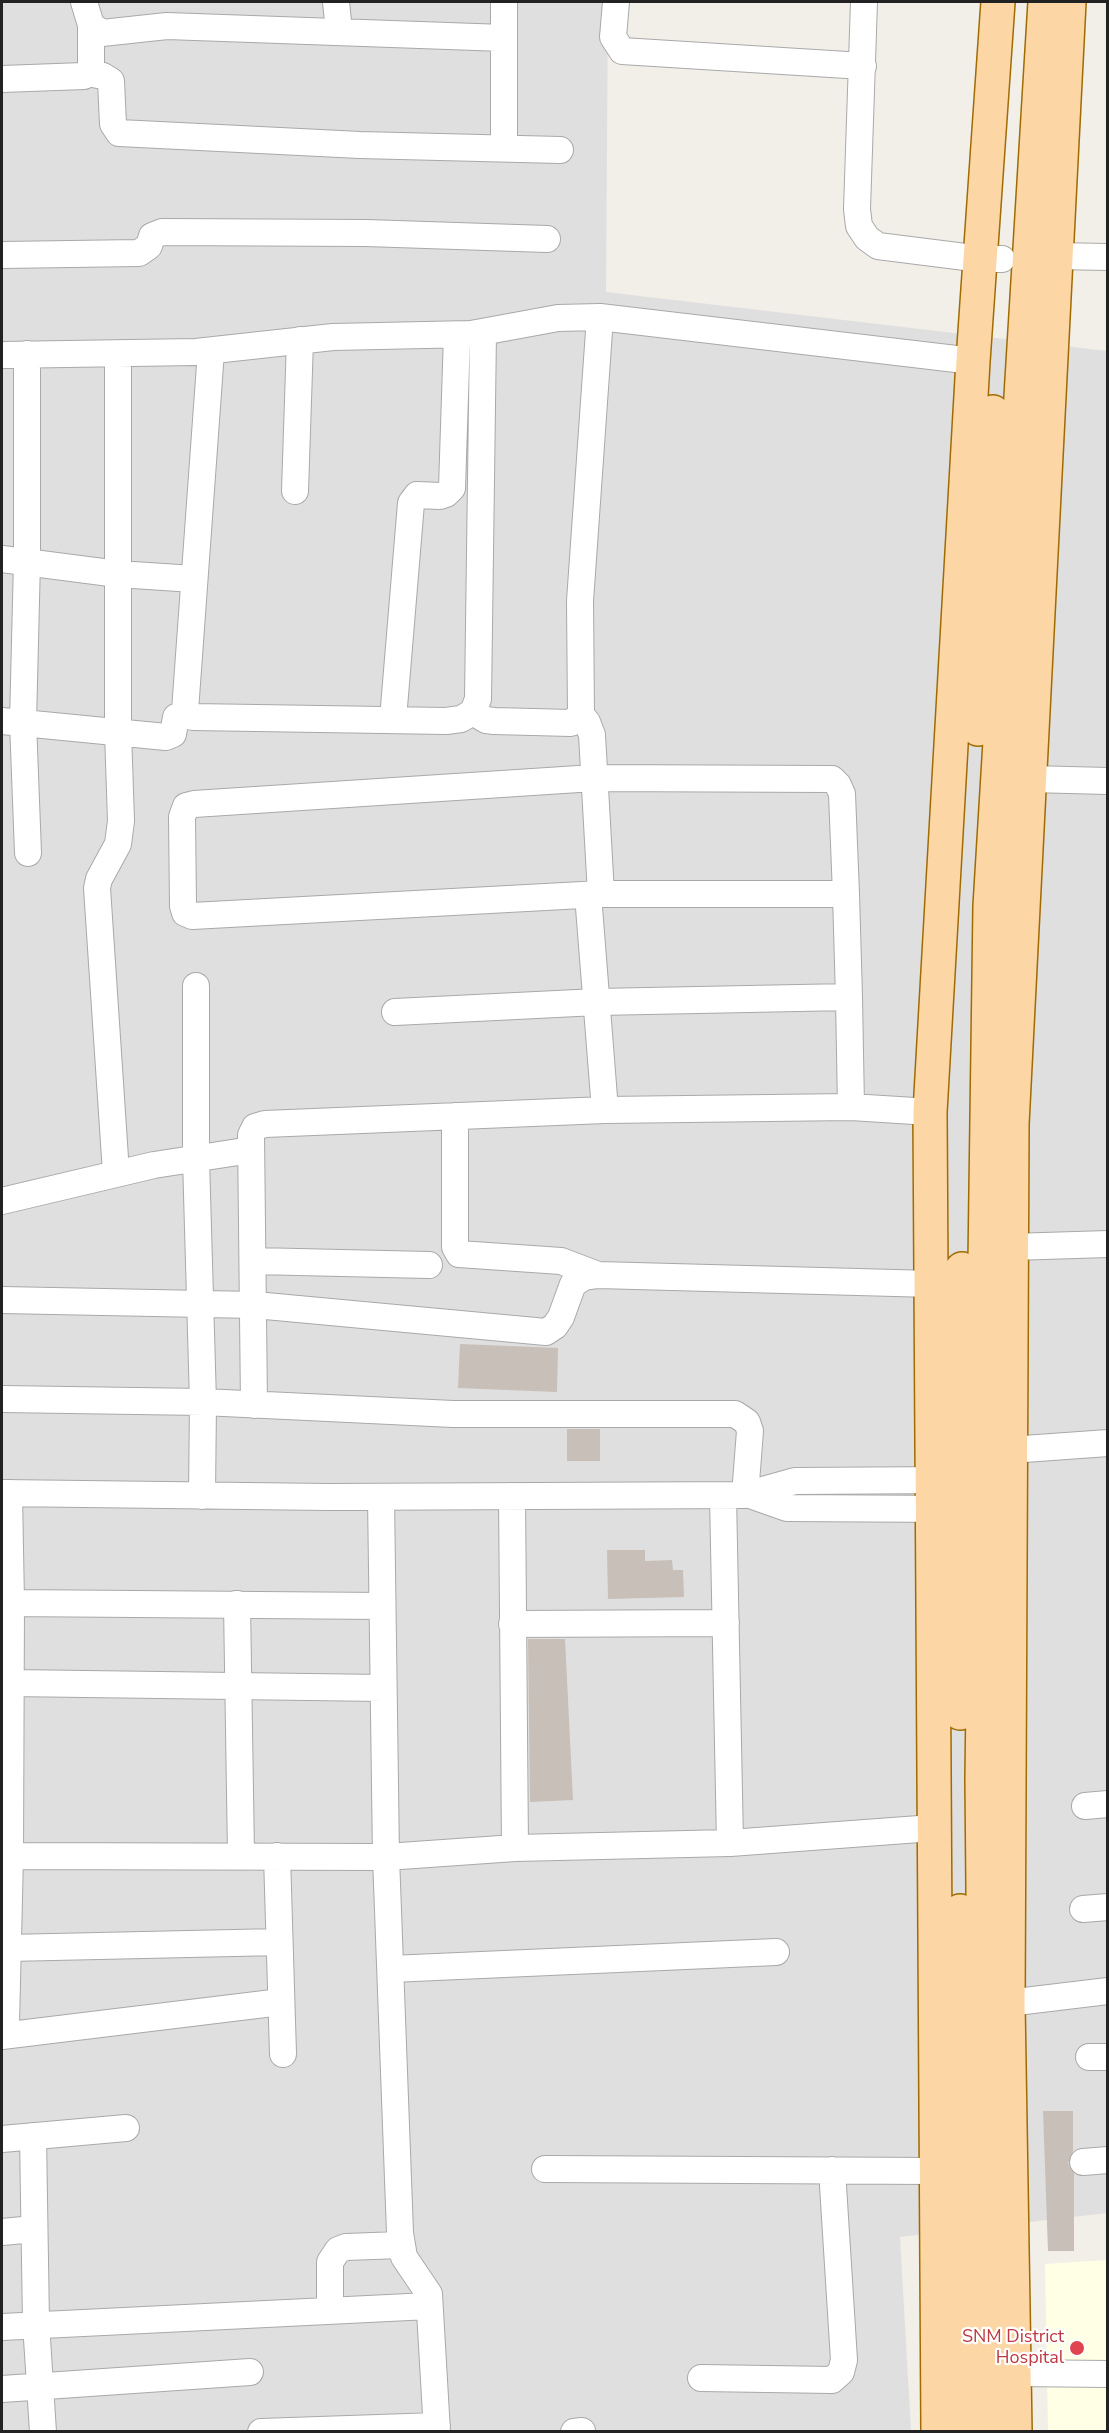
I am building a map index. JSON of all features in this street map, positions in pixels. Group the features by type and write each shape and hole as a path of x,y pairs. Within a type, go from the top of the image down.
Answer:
{"main road":[{"path":"998,2 992,259 970,910 960,1337 976,1489 1008,2003 1015,2432"},
{"path":"988,2432 982,1791 976,1489 932,1284 930,1112 973,361 992,259 1020,2"},
{"path":"964,2432 976,1489 984,1333 990,906 1045,2"},
{"path":"938,2432 934,2171 933,1828 976,1489 1011,1247 1012,1124 1069,2"}],"street":[{"path":"336,2 339,31"},
{"path":"504,2 504,148"},
{"path":"616,2 614,37 622,51 863,66"},
{"path":"864,2 857,209 859,226 867,238 878,246 992,259"},
{"path":"87,13 102,33 167,26 504,38"},
{"path":"87,13 91,68 88,73"},
{"path":"2,79 75,78 88,73 108,77 111,81 113,124 119,134 560,150"},
{"path":"2,255 139,253 149,246 152,236 162,232 366,233 547,239"},
{"path":"1056,256 1107,257"},
{"path":"2,355 211,351 373,334 457,335 558,318 600,317 973,361"},
{"path":"600,317 580,601 581,715 587,722 592,735 597,1002 605,1110"},
{"path":"12,721 171,736 175,731 176,717 188,716 446,722 460,719 473,712 478,699 483,332"},
{"path":"393,719 411,503 417,495 440,496 450,492 452,488 457,335"},
{"path":"295,491 300,340"},
{"path":"188,716 184,704 211,351"},
{"path":"27,354 27,561 12,721 28,853"},
{"path":"116,1173 97,888 121,833 118,732 118,354"},
{"path":"2,559 118,574 194,579"},
{"path":"473,712 486,720 494,721 570,723 581,715"},
{"path":"846,894 595,894 192,916 185,913 183,906 182,817 186,806 194,804 594,778 832,779 838,784 842,794 846,894 849,997 851,1107"},
{"path":"1030,779 1107,781"},
{"path":"196,986 196,1159 203,1402 202,1496"},
{"path":"395,1012 597,1002 849,997"},
{"path":"254,1405 252,1135 255,1127 265,1124 605,1110 851,1107 930,1112"},
{"path":"455,1116 454,1247 459,1254 561,1261 598,1275"},
{"path":"2,1201 116,1173 252,1150"},
{"path":"1011,1247 1107,1244"},
{"path":"254,1261 429,1265"},
{"path":"2,1300 200,1302 255,1305 546,1332 555,1326 561,1317 573,1284 584,1277 598,1275 932,1284"},
{"path":"2,1399 203,1402 453,1414 735,1414 747,1422 750,1431 739,1495 726,1623 730,1843"},
{"path":"281,2002 2,2035 6,2024 8,1948 10,1856 6,1771 11,1683 11,1604 5,1493 381,1497 739,1495 787,1508 976,1489 1107,1443"},
{"path":"513,1496 515,1848"},
{"path":"261,2432 437,2429 429,2306 424,2285 404,2257 400,2245 386,1857 381,1497"},
{"path":"11,1604 382,1606"},
{"path":"237,1604 241,1855"},
{"path":"512,1624 726,1623"},
{"path":"11,1683 239,1688 383,1688"},
{"path":"10,1856 386,1857 515,1848 730,1843 933,1828"},
{"path":"277,1856 283,2054"},
{"path":"8,1948 279,1942"},
{"path":"391,1969 776,1952"},
{"path":"1008,2003 1107,1991"},
{"path":"2,2139 126,2128"},
{"path":"33,2136 36,2323 43,2432"},
{"path":"545,2169 934,2171"},
{"path":"701,2378 831,2380 841,2372 844,2360 832,2170"},
{"path":"2,2232 34,2229"},
{"path":"330,2310 330,2262 338,2250 346,2247 400,2245"},
{"path":"2,2326 429,2306"},
{"path":"2,2389 250,2372"},
{"path":"1015,2373 1107,2374"},
{"path":"574,2432 582,2431"}],"shaded area":[{"path":"2,2 608,2 606,292 1107,351 1107,2213 900,2237 911,2431 2,2432"},
{"name":"SNM District Hospital","path":"1107,2260 1107,2431 1048,2431 1045,2264"}],"building":[{"path":"460,1344 558,1348 557,1392 458,1388"},
{"path":"567,1429 600,1429 600,1461 567,1461"},
{"path":"607,1550 645,1550 645,1561 672,1560 673,1570 683,1570 684,1597 608,1599"},
{"path":"528,1639 565,1639 573,1800 530,1802"},
{"path":"1043,2111 1073,2111 1073,2151 1068,2163 1074,2173 1074,2251 1048,2251"}],"place":[{"name":"SNM District Hospital","path":"1077,2348"}]}
